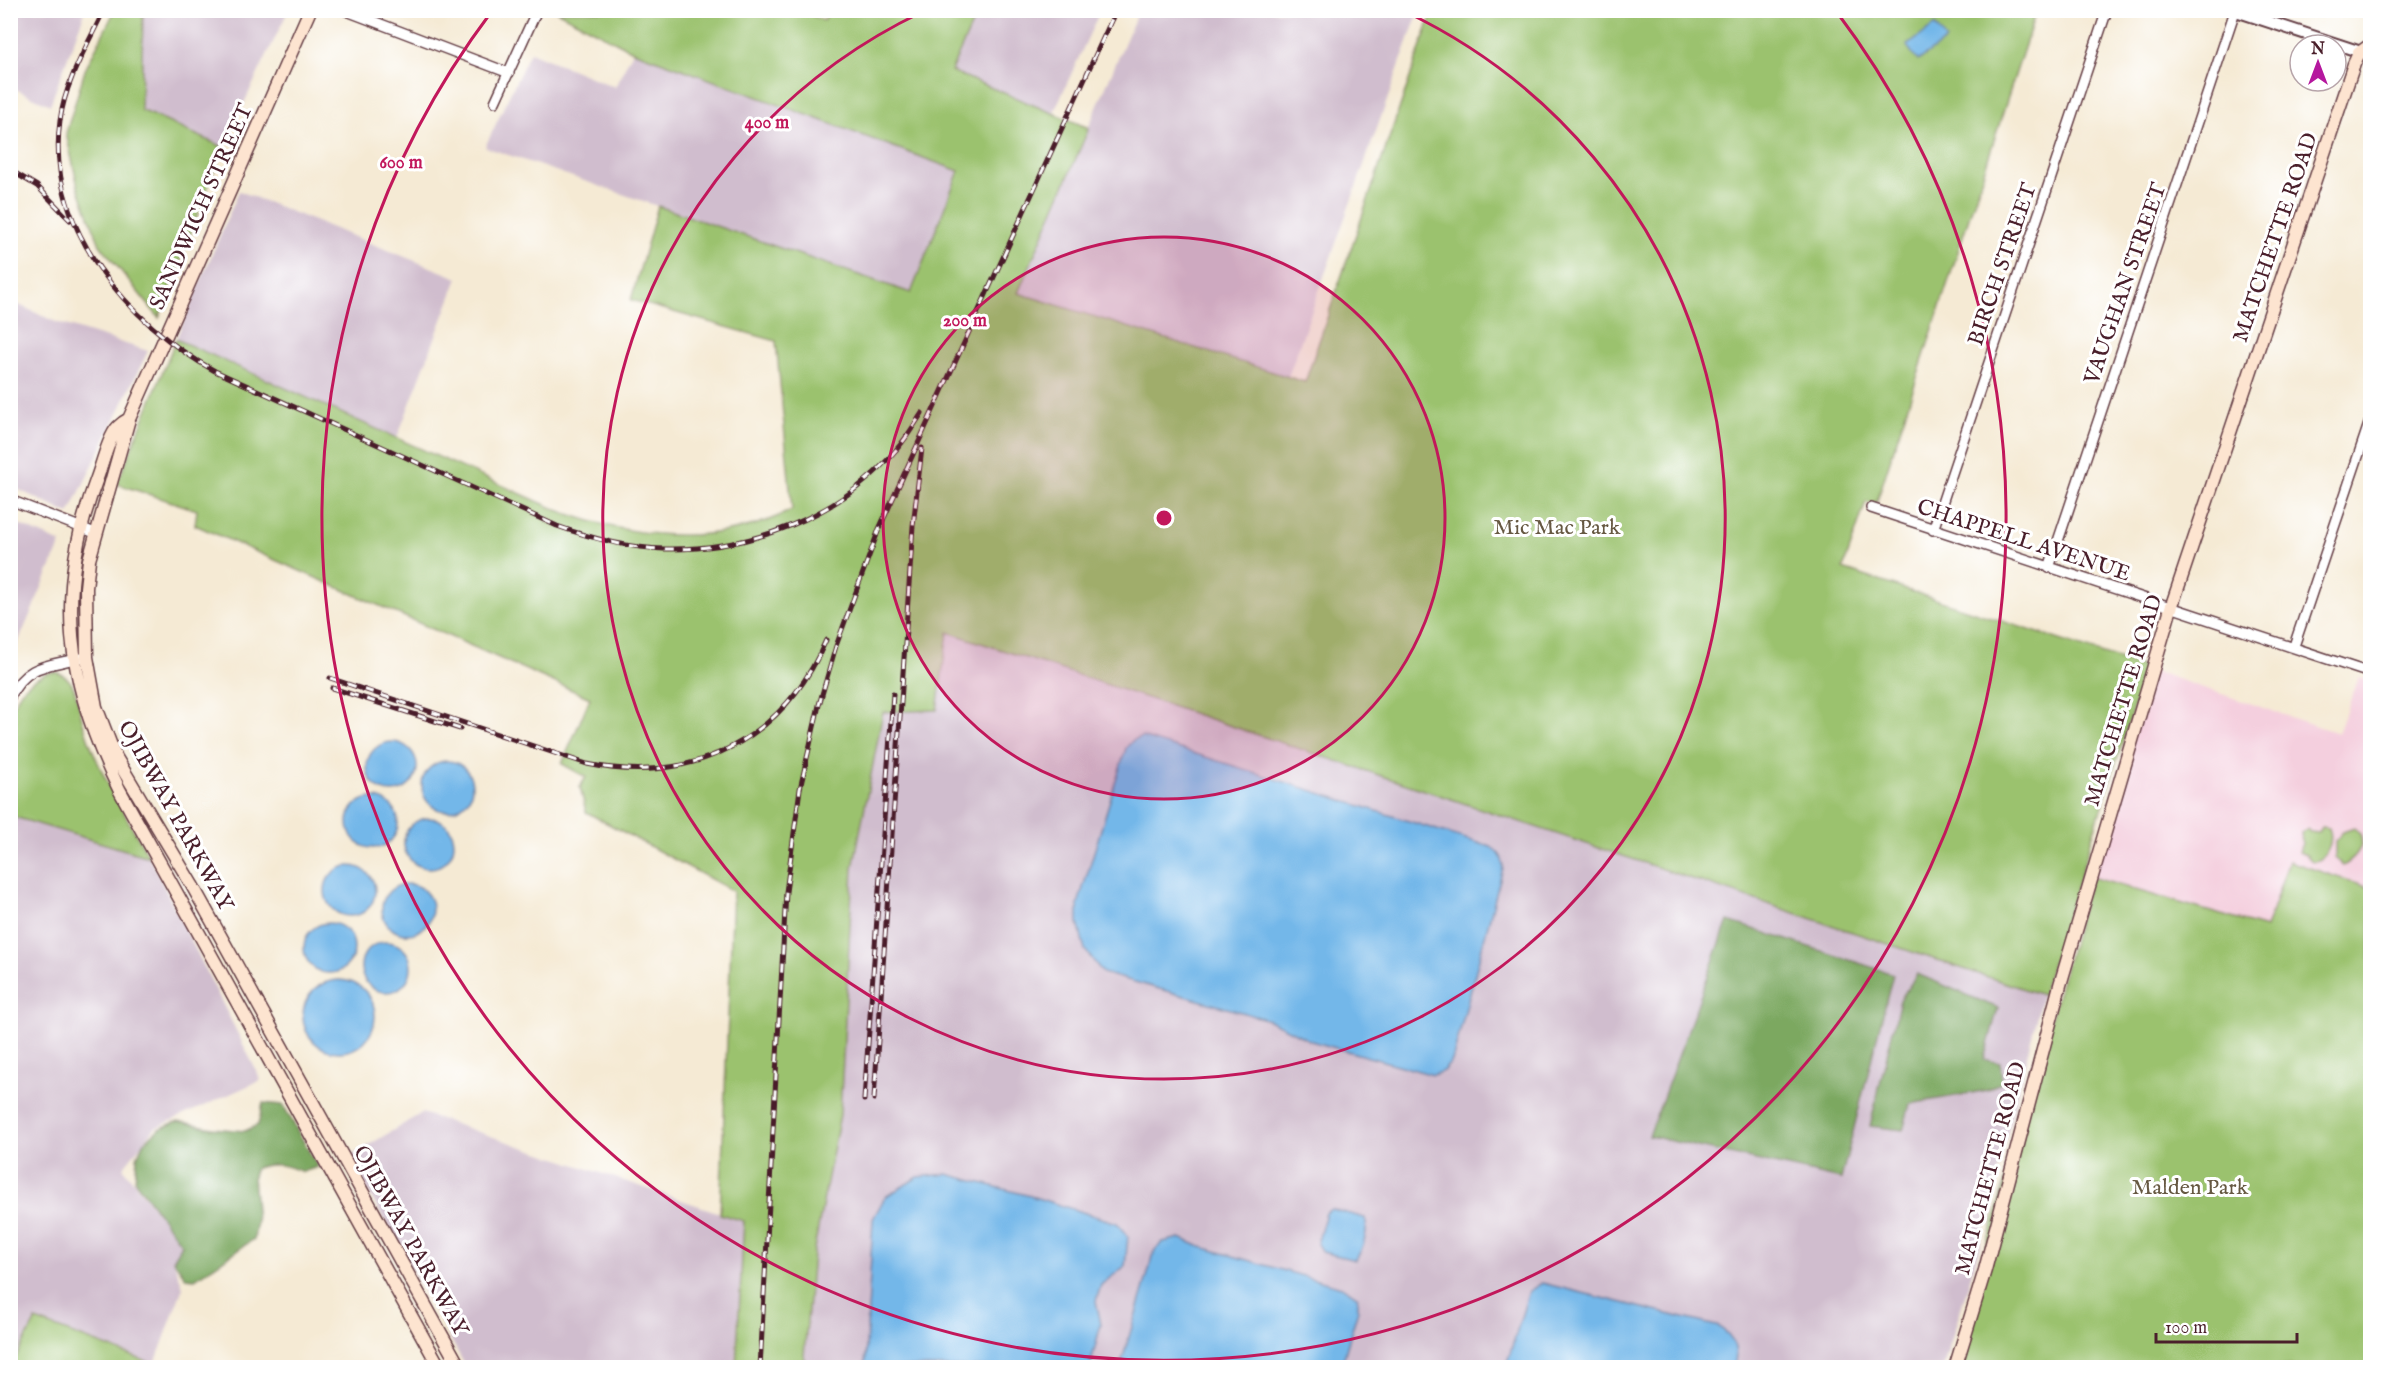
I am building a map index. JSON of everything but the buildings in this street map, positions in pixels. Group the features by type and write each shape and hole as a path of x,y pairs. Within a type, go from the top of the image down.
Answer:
{"main road":[{"name":"SANDWICH STREET","path":"129,418 310,10"},
{"path":"2365,54 2370,45"},
{"name":"MATCHETTE ROAD","path":"1955,1368 1985,1270 2060,985 2171,608 2365,54"},
{"name":"OJIBWAY PARKWAY","path":"129,418 117,428 80,527 71,595 74,660 90,726 120,791 440,1368"},
{"name":"OJIBWAY PARKWAY","path":"129,418 89,560 86,588 87,657 96,707 115,756 192,885 460,1368"}],"street":[{"path":"344,10 509,74"},
{"path":"495,102 537,10"},
{"name":"BIRCH STREET","path":"1933,530 2107,10"},
{"path":"2234,11 2365,54"},
{"name":"VAUGHAN STREET","path":"2049,568 2234,11"},
{"path":"2294,646 2370,421"},
{"path":"10,500 95,533"},
{"name":"CHAPPELL AVENUE","path":"1871,508 2370,673"},
{"path":"10,698 17,685 36,668 87,657"}],"shaded area":[{"path":"11,10 85,11 50,105 11,87"},
{"path":"143,11 288,11 223,147 141,110"},
{"path":"978,11 1100,11 1053,114 951,71"},
{"path":"1138,11 1419,11 1288,377 1018,293"},
{"path":"633,51 960,171 911,293 485,147 530,52 615,87"},
{"path":"239,191 458,278 397,438 176,339"},
{"path":"10,301 56,322 148,351 69,514 11,486"},
{"path":"11,521 61,543 11,659"},
{"path":"948,632 2042,995 1978,1253 1943,1367 803,1368 813,1254 840,1115 853,868 883,711 936,710"},
{"path":"2153,671 2338,733 2359,677 2370,681 2370,888 2289,861 2266,928 2091,877"},
{"path":"10,816 149,857 261,1080 155,1128 123,1168 182,1245 173,1260 183,1287 155,1364 36,1320 11,1367"},
{"path":"422,1113 744,1221 735,1367 466,1367 349,1157"}],"green space":[{"path":"115,10 143,11 141,110 223,147 159,318 100,245 78,187 66,133 85,70"},
{"name":"Mic Mac Park","path":"801,10 824,21 829,11 978,11 951,71 1089,128 1018,293 1305,382 1433,11 2036,11 1876,504 1866,502 1843,569 2146,668 2042,995 948,632 937,710 883,712 853,868 840,1115 813,1254 803,1367 736,1367 744,1221 720,1214 733,891 586,812 580,787 586,777 562,764 590,698 195,525 197,510 117,484 176,339 557,510 586,520 645,533 704,534 734,530 763,522 792,510 776,341 631,300 658,206 911,293 959,171 633,51 556,11"},
{"path":"56,672 67,678 73,685 84,727 99,766 149,857 11,816 11,710 21,691 33,680 47,673"},
{"path":"2322,827 2329,828 2330,844 2322,858 2312,861 2299,852 2302,843 2301,832 2307,829 2310,832 2319,833"},
{"path":"2354,828 2361,838 2360,848 2353,858 2343,865 2335,858 2335,841 2343,832"},
{"name":"Malden Park","path":"2289,861 2370,888 2370,1367 1952,1368 2091,877 2266,928"},
{"path":"1728,921 1893,974 1841,1179 1649,1136"},
{"path":"1917,974 1998,1008 1984,1059 2000,1063 2002,1081 1988,1090 1910,1104 1903,1130 1870,1126 1900,1000"},
{"path":"263,1103 283,1105 318,1167 303,1172 280,1165 256,1168 253,1176 257,1222 254,1239 195,1279 186,1278 173,1260 182,1245 135,1181 137,1157 143,1143 159,1129 178,1121 245,1131 258,1125"},
{"path":"36,1320 153,1364 166,1367 11,1367"}],"water":[{"path":"1935,25 1946,40 1918,61 1907,46"},
{"path":"1142,737 1491,847 1499,853 1503,868 1452,1061 1443,1071 1433,1075 1311,1041 1269,1020 1103,973 1085,950 1078,923 1078,904 1126,748 1133,740"},
{"path":"387,742 397,742 410,749 417,762 417,772 410,785 397,792 387,792 378,788 371,781 367,772 367,762 371,753 378,746"},
{"path":"442,761 452,761 465,768 472,781 472,791 465,804 452,811 442,811 433,807 426,800 422,791 422,781 426,772 433,765"},
{"path":"368,798 378,798 391,805 398,818 398,828 391,841 378,848 368,848 359,844 352,837 348,828 348,818 352,809 359,802"},
{"path":"424,818 434,818 447,825 454,838 454,848 447,861 434,868 424,868 415,864 408,857 404,848 404,838 408,829 415,822"},
{"path":"345,866 355,866 368,873 375,886 375,896 368,909 355,916 345,916 336,912 329,905 325,896 325,886 329,877 336,870"},
{"path":"402,884 412,884 425,891 432,904 432,914 425,927 412,934 402,934 393,930 386,923 382,914 382,904 386,895 393,888"},
{"path":"324,923 334,923 347,930 354,943 354,953 347,966 334,973 324,973 315,969 308,962 304,953 304,943 308,934 315,927"},
{"path":"381,942 391,942 404,949 411,962 411,972 404,985 391,992 381,992 372,988 365,981 361,972 361,962 365,953 372,946"},
{"path":"339,980 359,986 369,996 375,1016 369,1036 359,1046 339,1052 319,1046 309,1036 303,1016 309,996 319,986"},
{"path":"947,1174 1034,1197 1117,1223 1128,1237 1125,1266 1101,1285 1096,1301 1101,1324 1090,1367 865,1367 873,1219 885,1197 918,1177"},
{"path":"1331,1209 1365,1218 1364,1240 1355,1260 1322,1252 1317,1244 1326,1213"},
{"path":"1180,1238 1198,1246 1345,1288 1358,1297 1358,1310 1341,1367 1120,1367 1155,1250 1163,1242"},
{"path":"1542,1283 1720,1327 1734,1345 1736,1355 1734,1367 1506,1367 1529,1291"}],"railway":[{"path":"104,10 78,64 67,92 60,121 59,160 66,198 80,234 100,268 124,299 152,327 183,351 215,371 557,526 609,542 664,549 729,544 791,525 821,511 848,494 873,474 900,446 922,413"},
{"path":"760,1368 786,892 800,789 819,705 836,646 879,529 1116,10"},
{"path":"10,170 37,186 70,220"},
{"path":"874,1099 913,526 922,448"},
{"path":"330,678 587,764 626,769 663,768 698,761 730,747 760,729 786,704 808,675 826,640"},
{"path":"332,688 460,729"},
{"path":"864,1100 893,694"}]}
